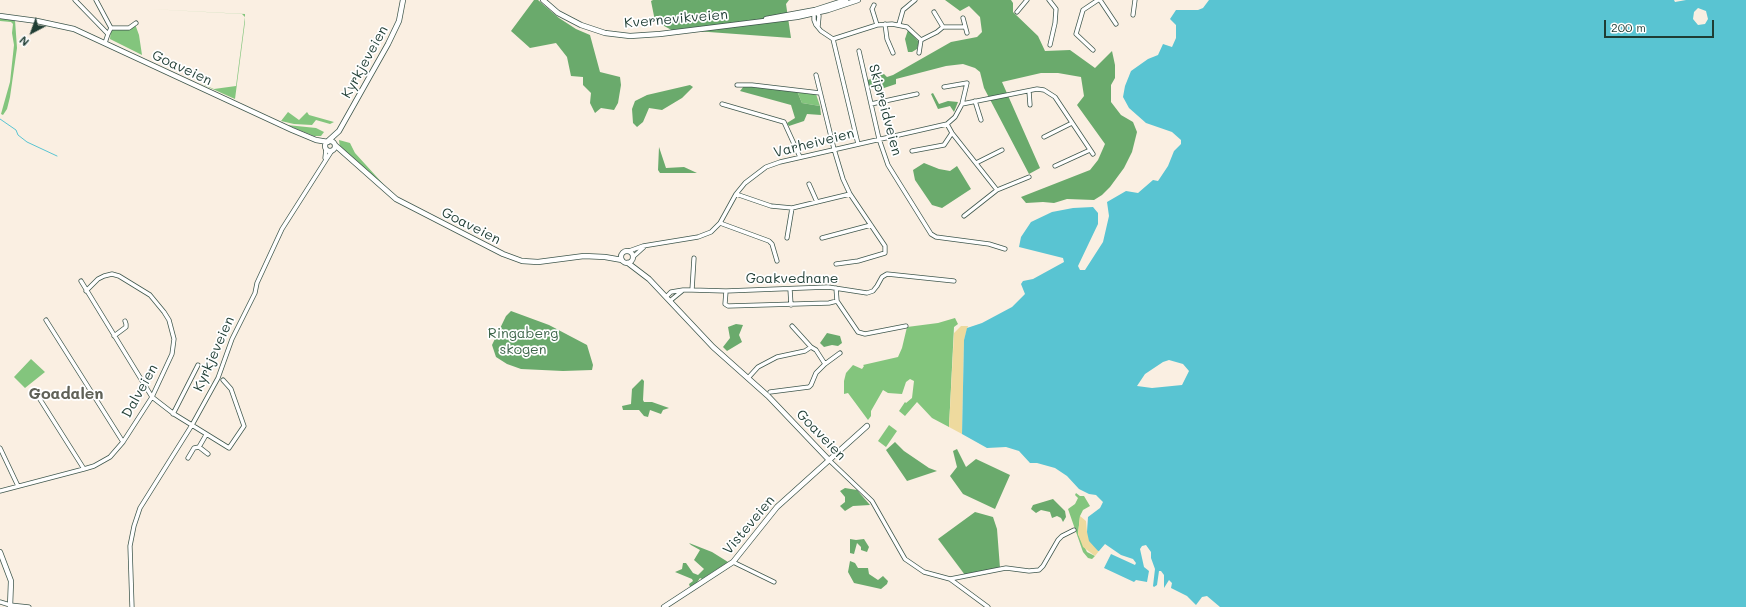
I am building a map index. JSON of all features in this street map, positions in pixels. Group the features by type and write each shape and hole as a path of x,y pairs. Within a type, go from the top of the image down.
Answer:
{"main road":[{"name":"Kyrkjeveien","path":"335,145 339,132 392,36 398,21 403,0"},
{"name":"Kvernevikveien","path":"543,0 558,13 580,25 597,31 621,35 649,35 749,23 816,12 858,0"},
{"name":"Kvernevikveien","path":"816,12 846,0"},
{"name":"Goaveien","path":"0,16 60,25 80,32 268,120 316,140 332,142 346,156 358,164 388,192 403,203 508,256 522,261 538,262 578,256 605,257 622,260"},
{"name":"Kyrkjeveien","path":"328,142 339,132"},
{"name":"Goaveien","path":"316,140 325,149 346,156"},
{"path":"325,149 328,142"},
{"path":"332,151 335,145"},
{"path":"629,251 633,258 628,263 622,260 621,257 623,253 629,251"},
{"name":"Goaveien","path":"605,257 623,253"},
{"name":"Goaveien","path":"633,258 639,269"},
{"name":"Goaveien","path":"628,263 639,269 667,296 713,347 768,396 829,460"},
{"name":"Visteveien","path":"664,607 733,562 777,507 829,460 859,430 867,426"},
{"path":"0,552 9,575 11,588 10,606"}],"street":[{"path":"75,0 108,34"},
{"path":"96,0 111,28"},
{"path":"899,24 903,10 915,0"},
{"path":"1017,12 1027,0"},
{"path":"1049,0 1056,8 1055,23 1050,45"},
{"path":"1093,50 1076,34 1083,10 1099,0 1116,24"},
{"path":"1133,15 1134,0"},
{"path":"874,5 872,9 877,26"},
{"path":"816,12 814,20 818,27 833,39 858,144"},
{"path":"934,12 943,27"},
{"path":"962,18 967,33"},
{"path":"111,28 129,28 136,23"},
{"path":"833,39 885,24 899,24 914,32 921,40"},
{"path":"885,24 887,39 893,53"},
{"path":"918,53 921,40 943,27 964,27"},
{"path":"106,44 111,28"},
{"name":"Skipreidveien","path":"859,51 879,138 888,165 931,234 936,237 989,244 1005,249"},
{"path":"816,75 834,149 843,178 850,194 885,246 885,253 858,261 836,264"},
{"path":"944,87 966,83 962,104 955,117 947,124 952,133 997,190"},
{"path":"737,85 752,85 820,93"},
{"path":"962,104 1037,89 1052,93 1093,154"},
{"path":"1029,91 1030,105"},
{"path":"871,104 917,94"},
{"path":"975,101 981,120"},
{"path":"722,104 784,122 800,157"},
{"path":"1044,137 1072,123"},
{"name":"Varheiveien","path":"629,251 646,245 704,235 714,230 720,223 736,194 755,174 766,167 782,161 879,138 947,124"},
{"path":"912,151 944,145 952,133"},
{"name":"Kyrkjeveien","path":"325,149 325,159"},
{"path":"976,163 1002,150"},
{"path":"1055,166 1090,150"},
{"name":"Kyrkjeveien","path":"132,607 130,546 137,517 150,491 192,425 218,378 232,339 284,225 325,159 332,151"},
{"path":"964,216 997,190 1029,177"},
{"path":"809,184 818,202"},
{"path":"736,194 771,206 792,208 850,194"},
{"path":"787,238 792,208"},
{"path":"720,223 769,241 772,244 777,261"},
{"path":"822,238 871,225"},
{"path":"633,258 646,245"},
{"path":"692,290 694,258"},
{"name":"Dalveien","path":"0,491 84,469 103,461 123,442 152,397 172,354 174,346 172,329 164,312 150,296 119,276 112,274 98,279 86,291"},
{"name":"Goakvednane","path":"667,296 671,292 683,290 726,291 790,288 836,288 859,293 867,293 873,291 885,274 954,281"},
{"path":"81,281 152,397 174,414 229,448 244,426 231,389 223,380"},
{"path":"790,288 791,305"},
{"path":"836,288 837,301 854,324 856,330 861,334 906,326"},
{"path":"671,300 683,290"},
{"path":"726,291 725,304 728,306 791,305 829,303 837,301"},
{"path":"46,320 123,442"},
{"path":"114,336 126,327 125,321"},
{"path":"792,326 816,350 825,364"},
{"path":"748,378 758,367 777,357 805,351 812,347"},
{"path":"770,392 809,387 816,373 825,364 840,354"},
{"path":"174,414 198,365"},
{"path":"36,394 84,469"},
{"path":"188,458 194,448 198,447 206,435"},
{"path":"198,447 208,454"},
{"path":"0,448 18,486"},
{"name":"Goaveien","path":"829,460 872,501 906,559 924,572 950,579 988,607"},
{"path":"950,579 1006,568 1029,572 1039,570 1044,566 1058,540 1062,536 1074,530"},
{"path":"733,562 774,582"},
{"path":"0,602 10,606 29,607"}],"green space":[{"path":"534,0 538,0 559,18 576,29 590,35 600,72 620,77 621,85 618,103 614,110 601,108 595,113 590,103 591,93 583,85 583,77 571,76 567,57 556,43 530,48 511,31"},
{"path":"789,0 786,4 791,38 695,31 677,33 655,21 651,1"},
{"path":"945,0 1011,0 1013,3 1013,12 1038,36 1045,51 1070,50 1095,68 1112,51 1115,65 1115,78 1111,85 1111,102 1121,115 1133,122 1137,132 1132,152 1124,168 1102,195 1094,200 1067,199 1054,203 1026,203 1021,197 1090,170 1098,160 1105,144 1077,105 1084,96 1081,77 1058,73 1041,73 1002,82 1040,168 1029,174 984,88 980,72 975,68 963,64 946,66 896,79 896,84 881,89 867,87 865,81 884,74 887,77 893,75 951,42 977,37 982,32 980,17 969,6 960,11"},
{"path":"150,9 245,14 245,17 242,14"},
{"path":"245,17 235,99 199,83 214,89 236,86"},
{"path":"0,18 15,20 17,48 10,97 7,109 3,115 1,114 10,82 14,45 12,33 13,24 11,22 0,21"},
{"path":"135,24 139,35 142,55 110,39 111,28 129,28"},
{"path":"908,30 919,42 917,49 912,52 908,52 905,39"},
{"path":"690,85 693,87 682,98 662,110 649,108 643,122 637,127 633,123 632,109 635,101 647,95"},
{"path":"744,86 797,91 802,103 820,106 821,115 807,114 804,121 789,126 787,123 795,118 791,105 740,91"},
{"path":"797,91 816,94 820,106 802,103"},
{"path":"933,93 939,104 948,101 958,102 954,112 950,106 938,109 931,94"},
{"path":"288,112 299,120 307,112 309,115 334,122 330,124 316,120 312,125 294,124 281,121"},
{"path":"287,125 316,128 324,132 321,136 314,136"},
{"path":"339,140 350,143 355,153 385,186 340,148"},
{"path":"659,147 666,168 684,167 697,173 660,173 658,170"},
{"path":"924,163 939,169 950,171 957,166 971,189 942,208 932,205 915,180 913,170"},
{"name":"Ringaberg skogen","path":"511,311 549,325 587,345 593,365 592,370 563,371 521,369 507,364 496,357 492,345 506,316"},
{"path":"955,318 958,324 954,327 949,427 932,418 917,402 905,416 899,411 905,402 906,403 912,398 914,381 910,379 906,382 902,394 888,393 883,390 871,411 871,416 868,420 848,393 844,394 844,381 846,373 853,365 862,369 864,366 863,365 898,357 902,348 907,327 938,323"},
{"path":"736,324 743,325 739,335 742,342 727,351 723,347 730,338 728,327"},
{"path":"827,333 840,336 842,343 838,346 832,345 824,347 820,343"},
{"path":"31,359 45,372 25,388 14,377"},
{"path":"642,379 644,381 644,402 652,402 669,408 663,410 661,414 650,410 648,417 644,416 639,410 623,410 622,406 631,404 632,389"},
{"path":"889,425 897,431 886,447 878,441"},
{"path":"895,442 904,451 929,468 937,471 907,481 886,450"},
{"path":"957,449 966,467 976,459 1010,475 995,509 963,494 950,476 957,467 953,451"},
{"path":"845,488 857,490 870,505 853,506 845,511 840,506 845,502 845,497 840,491"},
{"path":"1076,493 1080,496 1084,496 1090,506 1083,510 1080,516 1078,534 1087,552 1095,556 1092,559 1088,558 1083,552 1068,509 1075,504 1078,498 1075,495"},
{"path":"1053,499 1065,511 1066,517 1063,522 1061,518 1057,516 1052,518 1050,512 1041,510 1036,513 1031,509 1033,505"},
{"path":"975,512 993,517 997,529 1000,568 965,575 938,539"},
{"path":"850,539 864,539 869,547 867,552 861,550 861,547 857,543 854,554 850,553"},
{"path":"689,543 712,552 728,562 702,579 700,578 696,584 690,587 689,584 693,581 692,579 675,572 682,569 683,563 686,563 693,573 698,575 704,569 694,560 700,550"},
{"path":"850,561 855,563 858,568 868,568 869,574 878,580 883,576 888,581 887,584 881,589 854,583 848,572"}],"sand":[{"path":"961,326 968,326 964,340 962,434 949,427 954,333"},
{"path":"1080,516 1086,521 1087,532 1099,551 1095,556 1083,547 1078,534"}],"water":[{"path":"1209,0 1674,0 1675,2 1686,0 1746,0 1746,607 1220,607 1207,596 1202,597 1196,605 1187,596 1171,588 1172,583 1169,580 1164,588 1164,575 1161,571 1159,571 1157,585 1154,587 1153,586 1155,569 1151,558 1151,552 1146,545 1142,546 1140,549 1144,567 1149,571 1147,582 1136,580 1134,582 1104,568 1111,554 1135,565 1136,563 1133,559 1121,555 1105,544 1098,551 1089,541 1087,532 1088,517 1100,508 1103,502 1096,495 1089,494 1079,489 1067,476 1055,468 1037,463 1030,463 1019,451 1006,447 987,448 962,434 964,340 967,328 982,323 1012,307 1025,294 1021,284 1023,281 1033,279 1064,262 1063,258 1019,247 1021,237 1031,222 1052,212 1073,208 1093,207 1098,213 1098,224 1078,266 1080,270 1085,270 1103,242 1109,216 1107,202 1126,191 1138,193 1153,180 1158,181 1168,166 1174,151 1181,144 1181,140 1172,132 1146,123 1129,108 1123,97 1125,86 1131,71 1148,59 1158,55 1163,44 1172,47 1176,38 1176,25 1170,19 1176,10 1198,10 1203,8","holes":["1698,8 1706,11 1708,19 1705,24 1698,25 1693,19 1694,12","1169,360 1183,364 1189,371 1182,385 1152,388 1137,386 1145,374 1163,362"]}],"waterway":[{"path":"0,119 16,130 18,135 27,142 57,156"}],"district":[{"name":"Goadalen","path":"66,394"}]}
